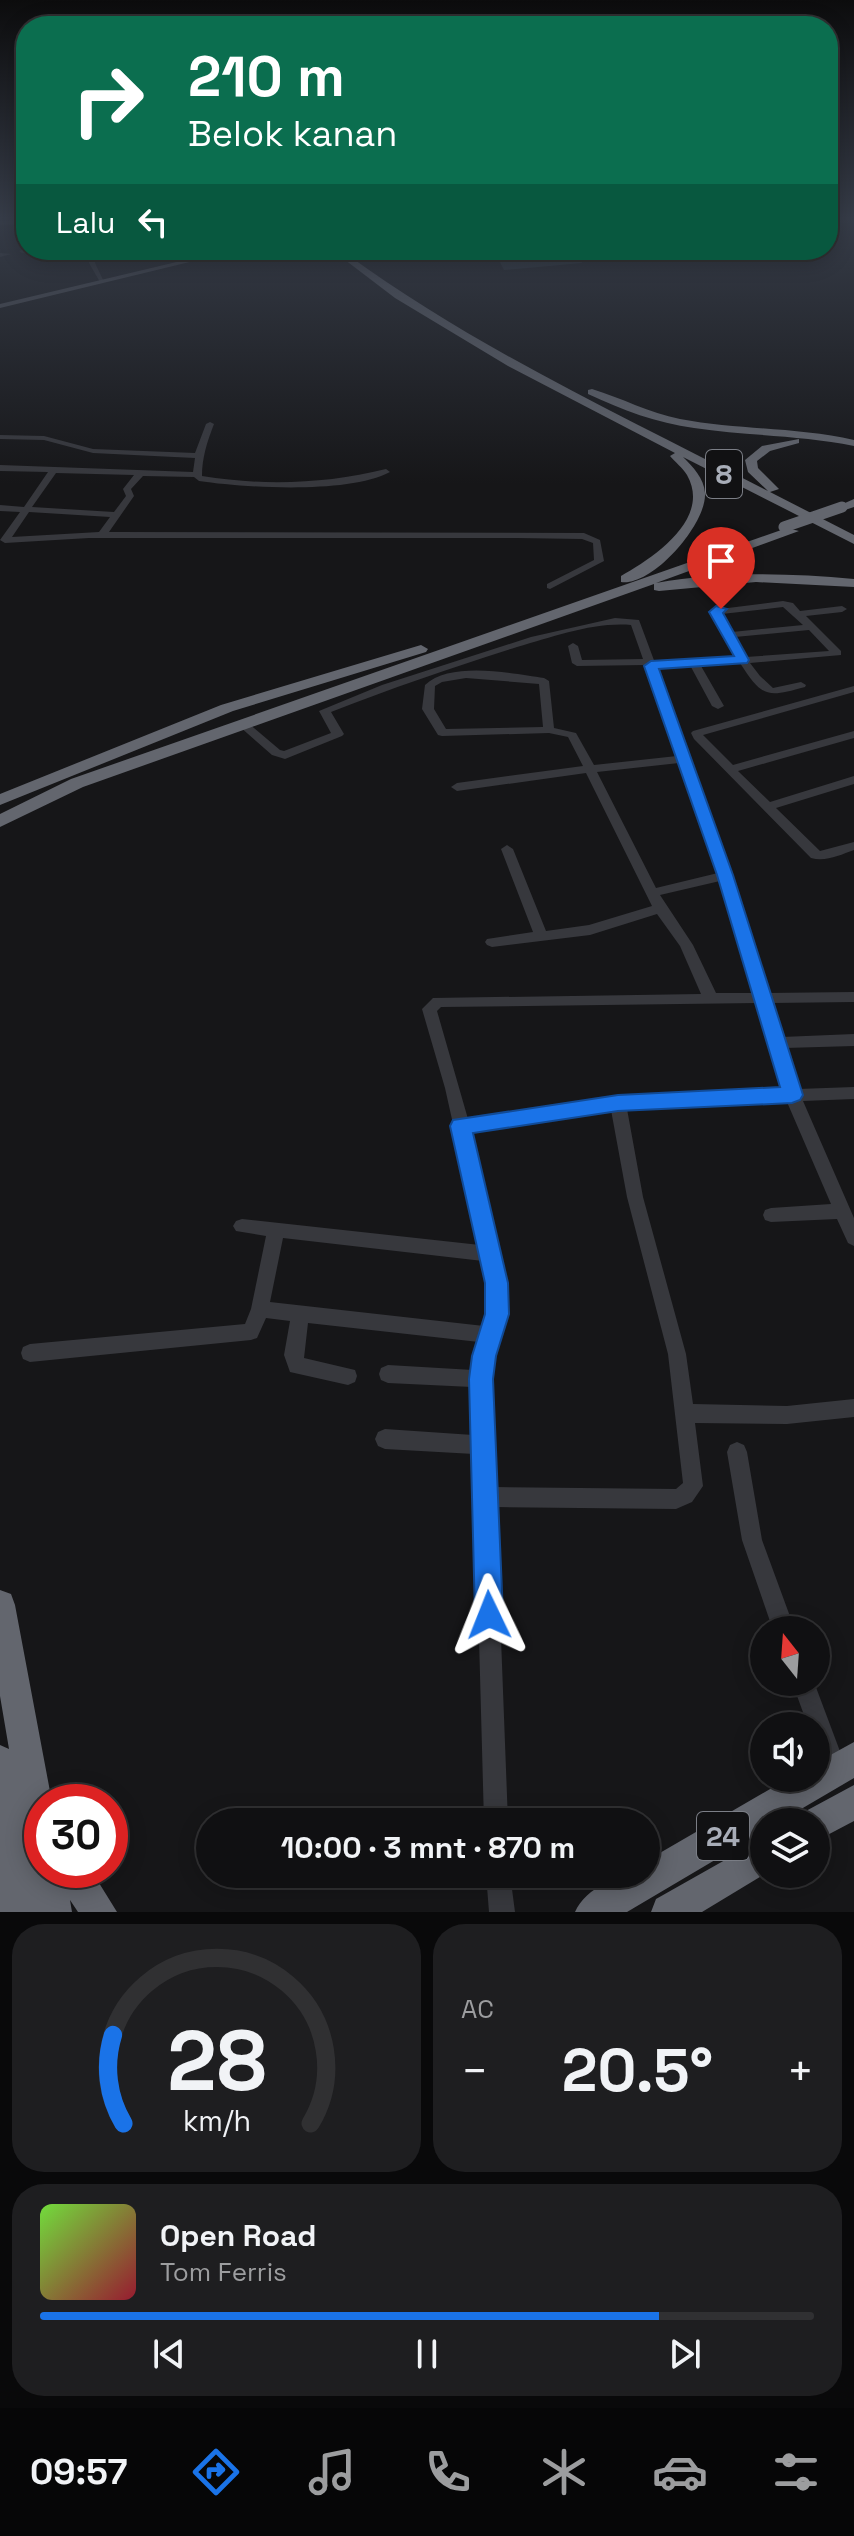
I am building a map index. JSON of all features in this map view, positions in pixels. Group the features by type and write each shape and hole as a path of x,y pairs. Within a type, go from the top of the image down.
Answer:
{"highway":[{"name":"8","path":"413,305 593,407 854,540"},
{"name":"8","path":"429,305 544,372 854,529"},
{"path":"544,372 627,408 667,420 710,427 820,436 854,445"},
{"path":"593,407 675,454 696,478 700,489 696,509 685,533 645,569 610,591"},
{"path":"773,489 751,467 753,457 766,448 806,440 854,445"},
{"path":"0,821 77,783 850,508"},
{"path":"0,800 224,700 307,672 465,636 610,591 754,578 813,578 854,583"},
{"path":"0,1605 20,1790 24,1912"},
{"name":"24","path":"593,1912 844,1765"},
{"path":"1,1912 20,1790"},
{"path":"830,1816 854,1802"},
{"name":"24","path":"669,1912 750,1863"},
{"path":"50,1888 54,1912"},
{"path":"82,1888 99,1912"}],"street":[{"path":"196,475 200,462 198,456 210,424"},
{"path":"0,437 44,438 93,451 198,456"},
{"path":"0,468 142,472 196,475 217,481 302,483 339,482 386,472"},
{"path":"2,540 29,508 54,470"},
{"path":"102,535 130,496 127,489 142,472"},
{"path":"0,508 114,515"},
{"path":"2,540 102,535 584,536 597,542 599,561 550,586"},
{"path":"573,646 577,663 694,663 743,660 837,653 798,614 783,604 717,610 743,660 770,691 801,685"},
{"path":"798,614 842,609"},
{"path":"243,724 276,753 285,755 338,734 325,714 330,708 601,620 633,620 725,875 792,1095 854,1238"},
{"path":"728,635 811,627"},
{"path":"694,663 718,706"},
{"path":"549,730 544,681 463,674 438,678 430,685 428,709 442,733 549,730 572,735 660,908 686,945 711,999"},
{"path":"851,693 697,733 816,855 854,846"},
{"path":"731,769 854,734"},
{"path":"457,787 682,759"},
{"path":"769,806 854,780"},
{"path":"507,849 541,936"},
{"path":"652,893 725,875"},
{"path":"492,942 590,930 660,908"},
{"path":"496,1808 481,1379 497,1314 492,1254 429,1012 434,1003 854,997"},
{"path":"775,1043 854,1040"},
{"path":"461,1126 618,1103 854,1093"},
{"path":"485,1497 676,1499 693,1486 677,1354 635,1197 618,1103"},
{"path":"771,1215 842,1211"},
{"path":"242,1226 492,1254"},
{"path":"30,1353 251,1332 260,1309 276,1230"},
{"path":"260,1309 490,1335"},
{"path":"301,1313 293,1355 297,1366 348,1376"},
{"path":"388,1374 481,1379"},
{"path":"684,1413 787,1415 854,1408"},
{"path":"385,1439 484,1445"},
{"path":"737,1452 752,1540 779,1616"},
{"path":"810,1696 844,1765"},
{"path":"499,1888 502,1912"}],"route":[{"path":"489,1615 481,1379 484,1356 497,1314 497,1283 461,1126 618,1103 792,1095 725,875 651,666 743,660 716,612 721,609"}]}
